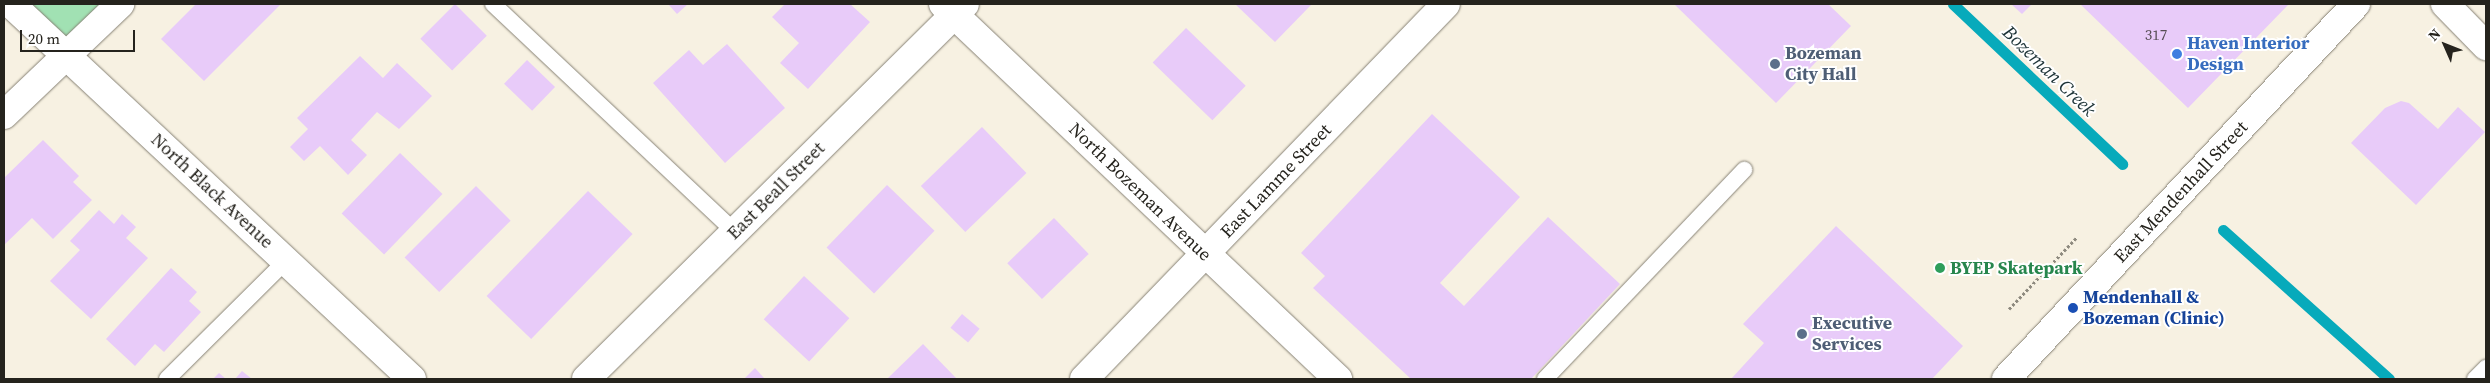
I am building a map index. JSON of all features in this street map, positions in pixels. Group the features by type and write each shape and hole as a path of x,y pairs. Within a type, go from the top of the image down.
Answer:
{"street":[{"name":"North Black Avenue","path":"11,4 287,260 412,379"},
{"path":"4,115 120,4"},
{"name":"East Lamme Street","path":"1084,379 1205,256 1446,4"},
{"name":"East Mendenhall Street","path":"2006,379 2356,4"},
{"path":"2445,4 2486,46"},
{"name":"East Beall Street","path":"586,379 734,232 954,7"},
{"name":"North Bozeman Avenue","path":"954,7 1205,256 1338,379"}],"lane":[{"path":"493,4 734,232"},
{"path":"1545,379 1744,170"},
{"path":"167,379 287,260"},
{"path":"2475,379 2486,368"}],"path":[{"path":"2009,309 2077,237"}],"green space":[{"path":"11,4 120,4 66,55"}],"building":[{"path":"196,4 281,4 204,81 161,39"},
{"path":"455,4 487,36 452,70 420,39"},
{"path":"668,4 688,4 677,14"},
{"path":"785,4 850,4 870,22 808,89 780,63 799,43 772,17"},
{"path":"1235,4 1312,4 1275,42"},
{"name":"Bozeman City Hall","path":"1674,4 1828,4 1851,26 1776,103"},
{"path":"2011,4 2032,4 2022,14"},
{"path":"2080,4 2168,5 2289,4 2188,108"},
{"path":"1186,28 1246,86 1212,120 1153,63"},
{"path":"727,44 785,108 725,163 653,83 689,50 703,65"},
{"path":"360,56 383,78 397,63 432,96 399,129 377,112 351,140 367,155 348,175 320,146 304,161 290,147 308,129 297,118"},
{"path":"527,60 555,87 532,111 504,84"},
{"path":"2401,101 2409,103 2438,129 2458,107 2485,132 2416,205 2351,143 2385,108"},
{"path":"1432,114 1520,197 1440,283 1464,306 1548,217 1620,284 1531,379 1411,379 1313,288 1325,276 1301,253"},
{"path":"982,127 1026,173 965,232 921,186"},
{"path":"43,140 79,176 73,182 92,200 53,239 32,218 4,245 4,178"},
{"path":"400,153 442,194 384,254 342,213"},
{"path":"887,185 934,231 874,293 827,248"},
{"path":"476,186 511,221 439,292 405,257"},
{"path":"588,191 633,234 531,339 487,296"},
{"path":"99,210 114,224 122,214 136,227 126,238 148,258 91,319 50,281 80,250 70,241"},
{"path":"1054,218 1089,254 1042,299 1007,263"},
{"path":"1836,226 1963,346 1932,379 1731,379 1764,343 1743,324"},
{"path":"171,268 197,292 189,301 201,312 164,352 155,344 135,366 106,339"},
{"path":"804,276 849,318 809,361 764,319"},
{"path":"962,314 980,329 968,343 950,328"},
{"path":"923,344 957,379 887,379"},
{"path":"755,368 765,379 744,379"},
{"path":"242,371 252,379 235,379"},
{"path":"219,373 226,379 213,379"}],"waterway":[{"name":"Bozeman Creek","path":"1953,4 2122,164"},
{"name":"Bozeman Creek","path":"2223,230 2389,379"}],"place":[{"name":"Haven Interior Design","path":"2177,54"},
{"name":"Bozeman City Hall","path":"1775,64"},
{"name":"BYEP Skatepark","path":"1940,268"},
{"name":"Mendenhall & Bozeman (Clinic)","path":"2073,308"},
{"name":"Executive Services","path":"1802,334"}]}
